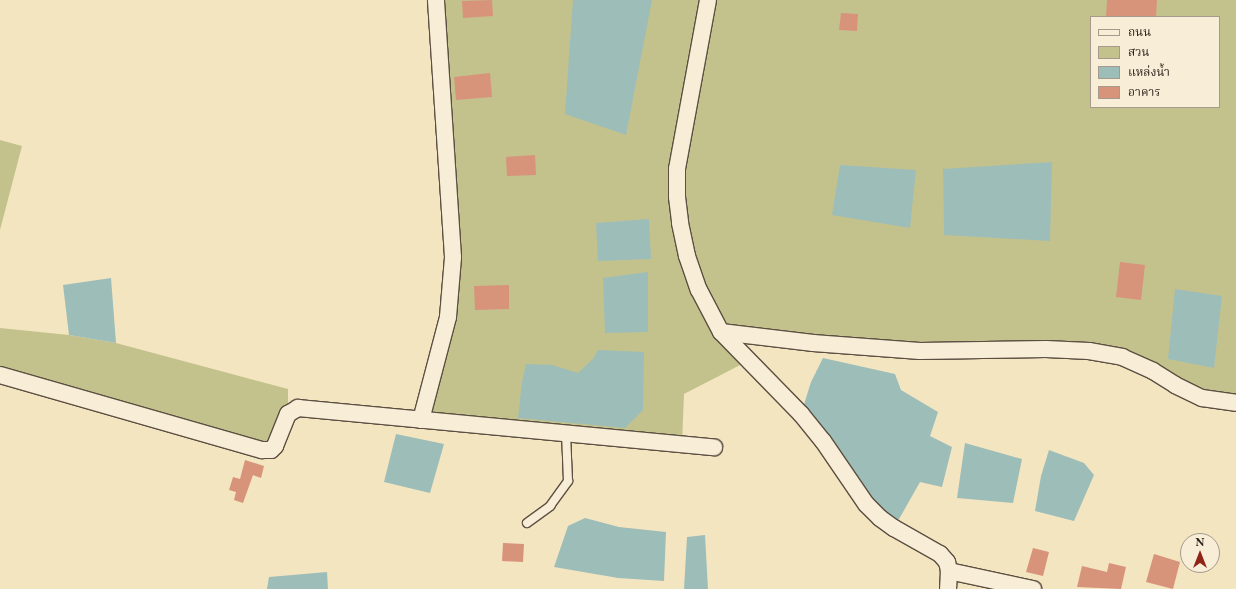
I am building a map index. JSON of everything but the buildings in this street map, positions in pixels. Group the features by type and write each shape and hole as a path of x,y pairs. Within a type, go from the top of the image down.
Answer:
{"street":[{"path":"421,420 448,317 453,257 436,0"},
{"path":"708,0 677,169 677,197 680,223 687,256 699,290 721,332 814,430 866,504 880,518 894,528 940,554 947,562 949,571 948,589"},
{"path":"721,332 813,343 920,351 1046,349 1089,351 1122,357 1153,371 1175,385 1202,398 1236,404"},
{"path":"0,375 262,450 271,450 275,446 288,414 298,408 714,447"},
{"path":"949,571 1033,589"}],"lane":[{"path":"527,523 550,506 568,481 566,434"}],"green space":[{"path":"436,0 1236,0 1236,403 1122,357 920,351 721,332 748,361 684,394 682,444 421,420 448,317"},
{"path":"0,140 22,146 0,230"},
{"path":"0,328 69,335 116,343 288,389 288,414 275,446 0,375"}],"water":[{"path":"573,0 652,0 626,135 565,114"},
{"path":"1052,162 1050,241 944,235 943,169"},
{"path":"840,165 916,170 910,228 832,215"},
{"path":"649,219 651,259 598,261 596,223"},
{"path":"648,272 648,332 605,333 603,278"},
{"path":"111,278 116,343 69,335 63,285"},
{"path":"1175,289 1222,296 1214,368 1168,359"},
{"path":"598,350 644,352 643,410 625,428 518,418 522,382 526,364 552,365 578,373 593,359"},
{"path":"823,358 895,374 901,390 938,412 930,436 952,447 942,487 920,482 894,528 801,414 811,382"},
{"path":"396,434 444,444 430,493 384,482"},
{"path":"965,443 1022,459 1013,503 957,498"},
{"path":"1049,450 1084,463 1094,475 1074,521 1035,511 1041,476"},
{"path":"585,518 619,527 666,532 664,581 618,578 554,567 568,526"},
{"path":"705,535 708,589 684,589 687,537"},
{"path":"327,572 328,589 267,589 269,577"}]}
